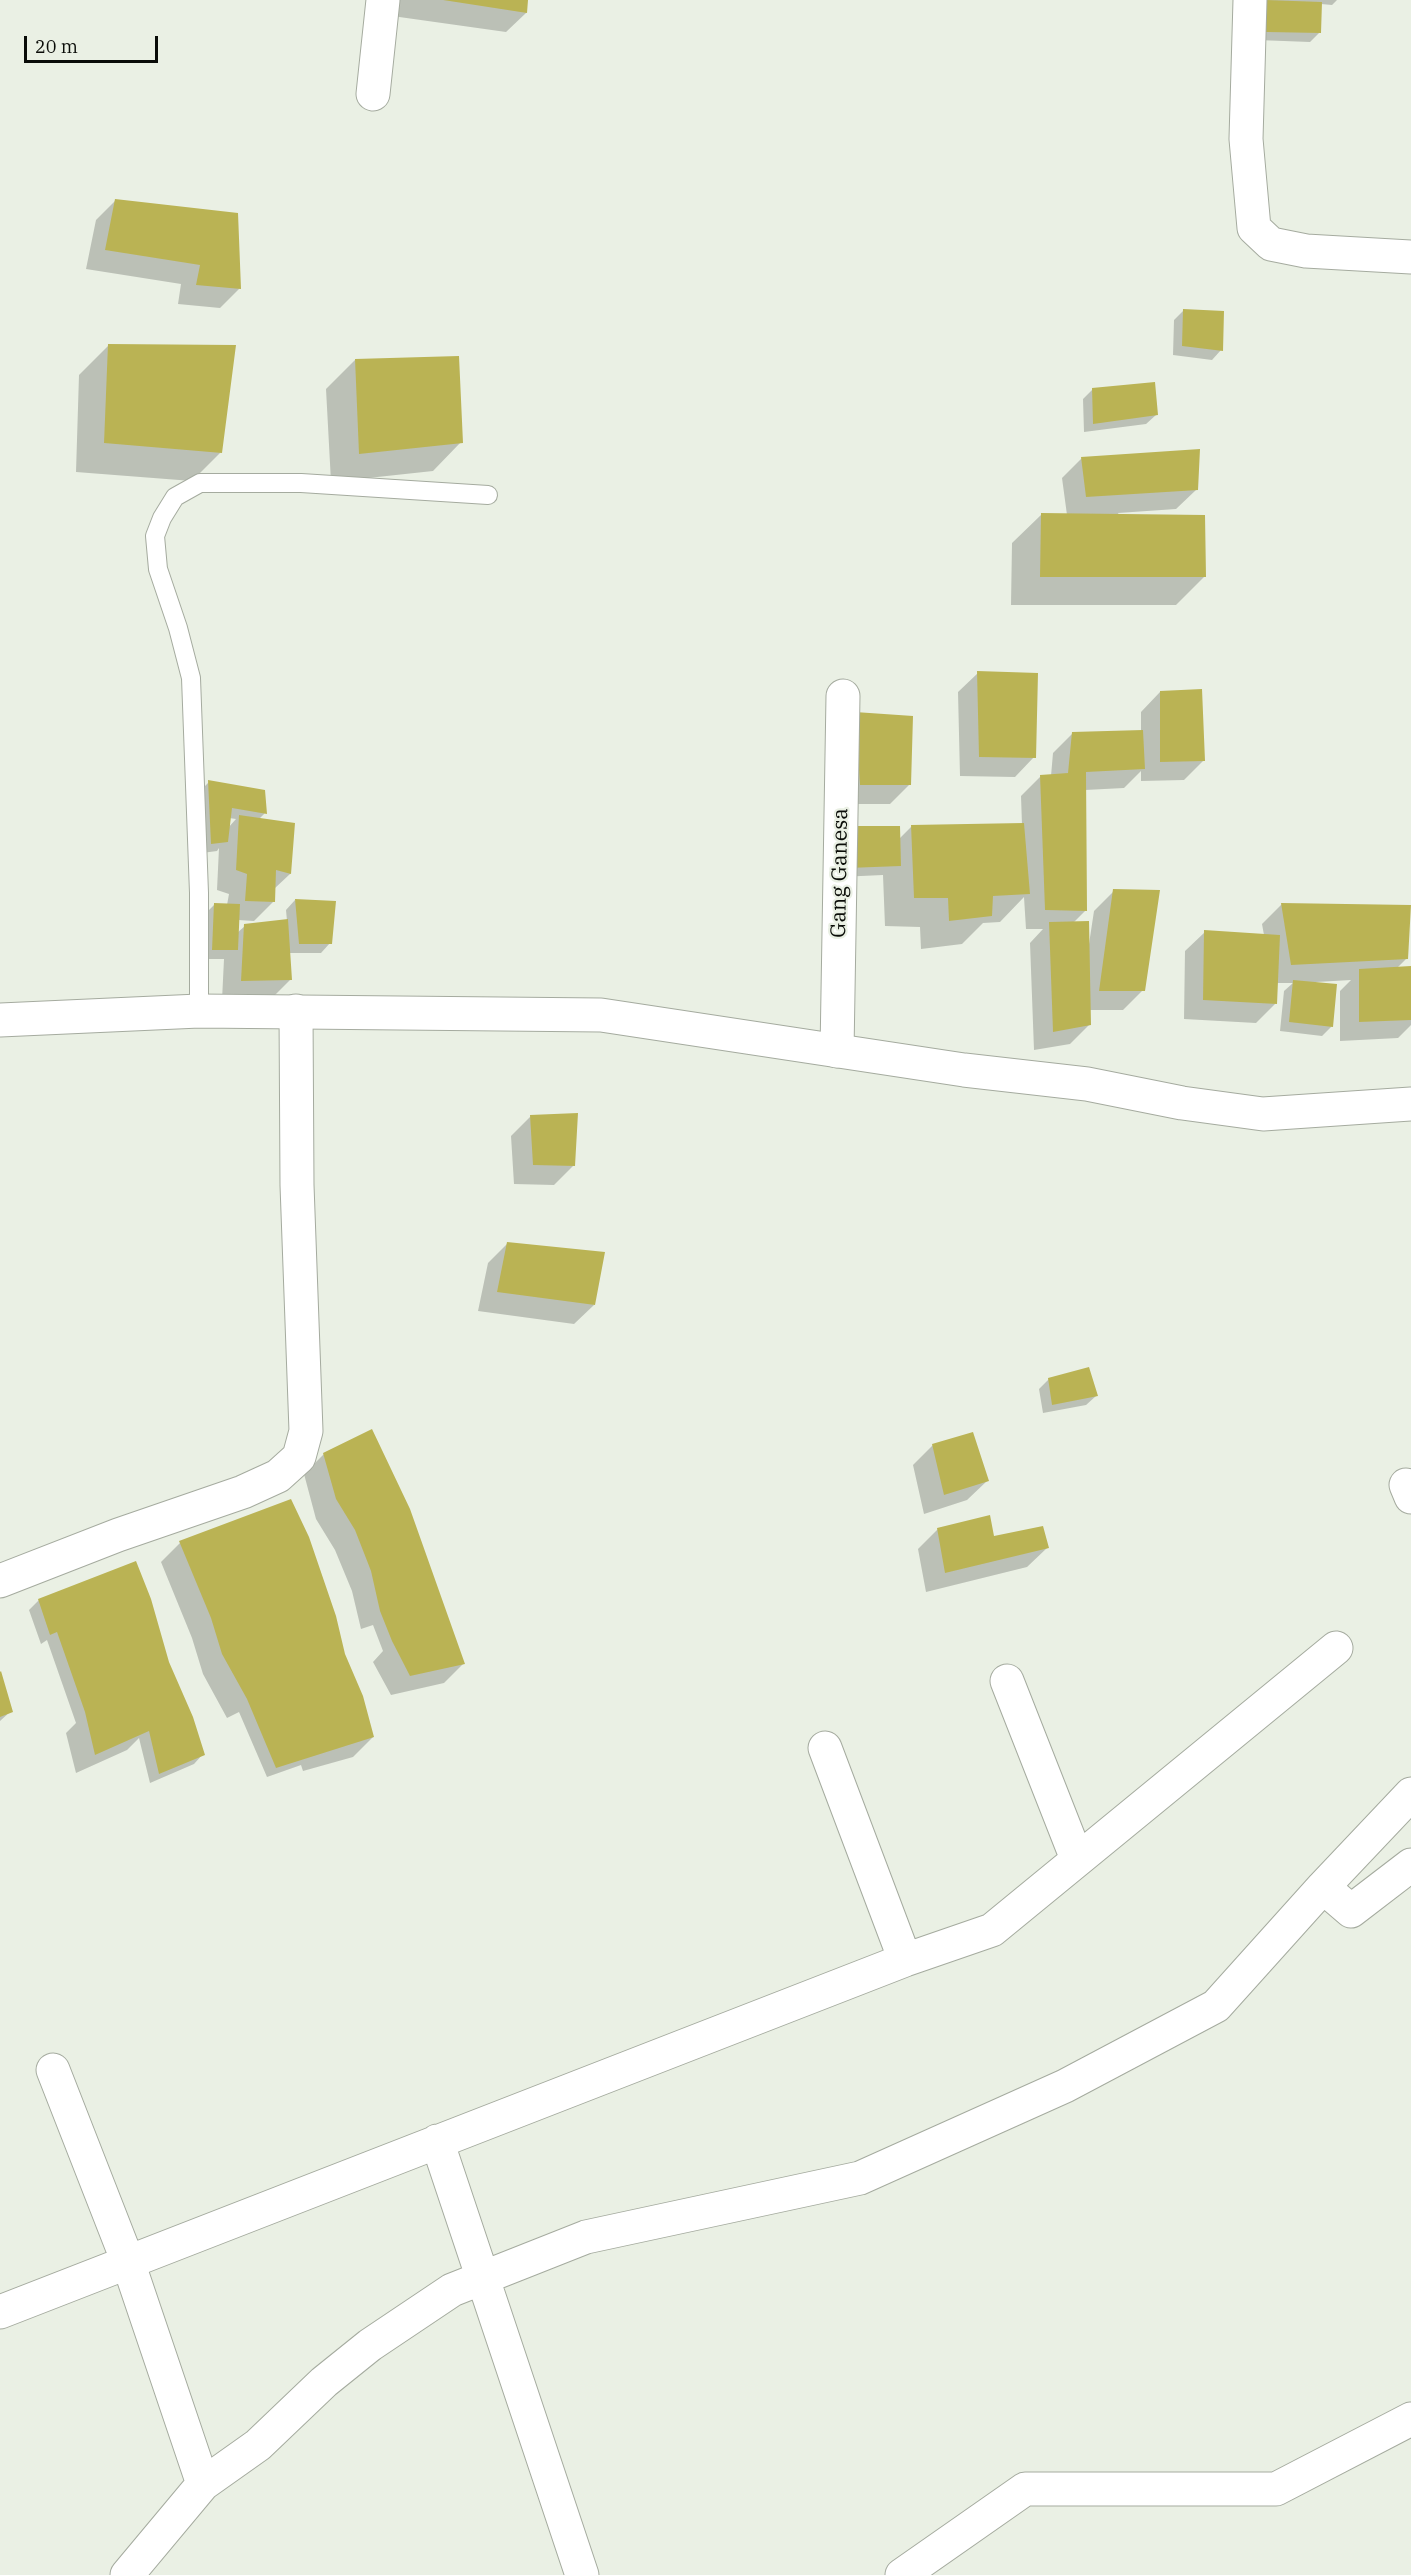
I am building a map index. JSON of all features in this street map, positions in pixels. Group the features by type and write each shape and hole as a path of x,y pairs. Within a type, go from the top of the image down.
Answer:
{"street":[{"path":"373,94 383,0"},
{"path":"1250,0 1246,139 1254,228 1271,244 1306,251 1411,257"},
{"name":"Gang Ganesa","path":"837,1050 843,696"},
{"path":"0,1020 200,1011 602,1015 964,1070 1087,1084 1182,1103 1263,1114 1411,1104"},
{"path":"0,1581 118,1535 243,1492 278,1476 298,1457 306,1431 297,1185 296,1011"},
{"path":"0,2312 905,1960 992,1930 1336,1648"},
{"path":"1007,1681 1077,1859"},
{"path":"825,1748 905,1960"},
{"path":"128,2575 203,2484 258,2445 324,2382 370,2344 452,2290 586,2237 860,2178 1065,2086 1216,2006 1323,1887 1411,1794"},
{"path":"1323,1887 1351,1911 1411,1865"},
{"path":"54,2070 128,2262 203,2484"},
{"path":"436,2141 582,2575"},
{"path":"902,2575 1025,2489 1276,2489 1411,2419"}],"lane":[{"path":"200,1011 199,893 191,678 178,628 158,569 155,536 162,518 175,497 200,483 301,483 488,495"}],"building":[{"path":"443,0 528,0 527,13"},
{"path":"1266,0 1322,2 1321,33 1266,32"},
{"path":"115,199 238,213 241,289 196,285 200,265 105,250"},
{"path":"1183,309 1224,311 1223,351 1182,346"},
{"path":"108,344 236,345 222,453 104,443"},
{"path":"459,356 463,443 359,454 355,359"},
{"path":"1155,382 1158,415 1093,424 1092,388"},
{"path":"1200,449 1198,490 1086,497 1081,457"},
{"path":"1041,513 1205,515 1206,577 1040,577"},
{"path":"977,671 1038,673 1036,758 979,757"},
{"path":"1202,689 1205,761 1160,762 1160,691"},
{"path":"855,712 913,716 911,785 860,785"},
{"path":"1143,730 1145,769 1086,772 1087,911 1045,910 1040,775 1068,773 1072,732"},
{"path":"208,780 265,790 267,814 232,808 228,842 211,844"},
{"path":"239,815 295,823 291,874 276,870 275,902 245,901 247,874 236,870"},
{"path":"1024,823 1030,894 993,896 992,916 949,921 948,898 914,898 911,825"},
{"path":"847,826 900,826 901,866 848,868"},
{"path":"1113,889 1160,890 1145,991 1099,991"},
{"path":"295,899 336,901 332,944 299,944"},
{"path":"214,903 240,904 238,950 212,950"},
{"path":"1281,903 1411,905 1408,959 1291,965"},
{"path":"288,919 292,980 241,981 244,924"},
{"path":"1089,921 1091,1025 1053,1032 1049,922"},
{"path":"1204,930 1280,935 1277,1004 1203,1000"},
{"path":"1411,966 1411,1020 1359,1022 1359,969"},
{"path":"1293,980 1337,984 1333,1027 1289,1022"},
{"path":"578,1113 575,1166 533,1165 530,1115"},
{"path":"507,1242 605,1252 595,1305 497,1292"},
{"path":"1089,1367 1098,1396 1052,1405 1048,1378"},
{"path":"372,1429 410,1509 465,1664 410,1676 380,1611 371,1571 355,1530 336,1499 323,1453"},
{"path":"973,1432 989,1481 944,1495 932,1444"},
{"path":"291,1499 309,1537 336,1616 345,1654 363,1696 374,1737 276,1768 247,1699 222,1654 211,1618 179,1541"},
{"path":"990,1515 994,1536 1043,1526 1049,1548 945,1573 937,1528"},
{"path":"136,1561 151,1599 169,1662 193,1717 205,1755 159,1774 149,1731 95,1755 85,1712 57,1632 50,1635 38,1599"},
{"path":"0,1672 13,1712 0,1717"}]}
